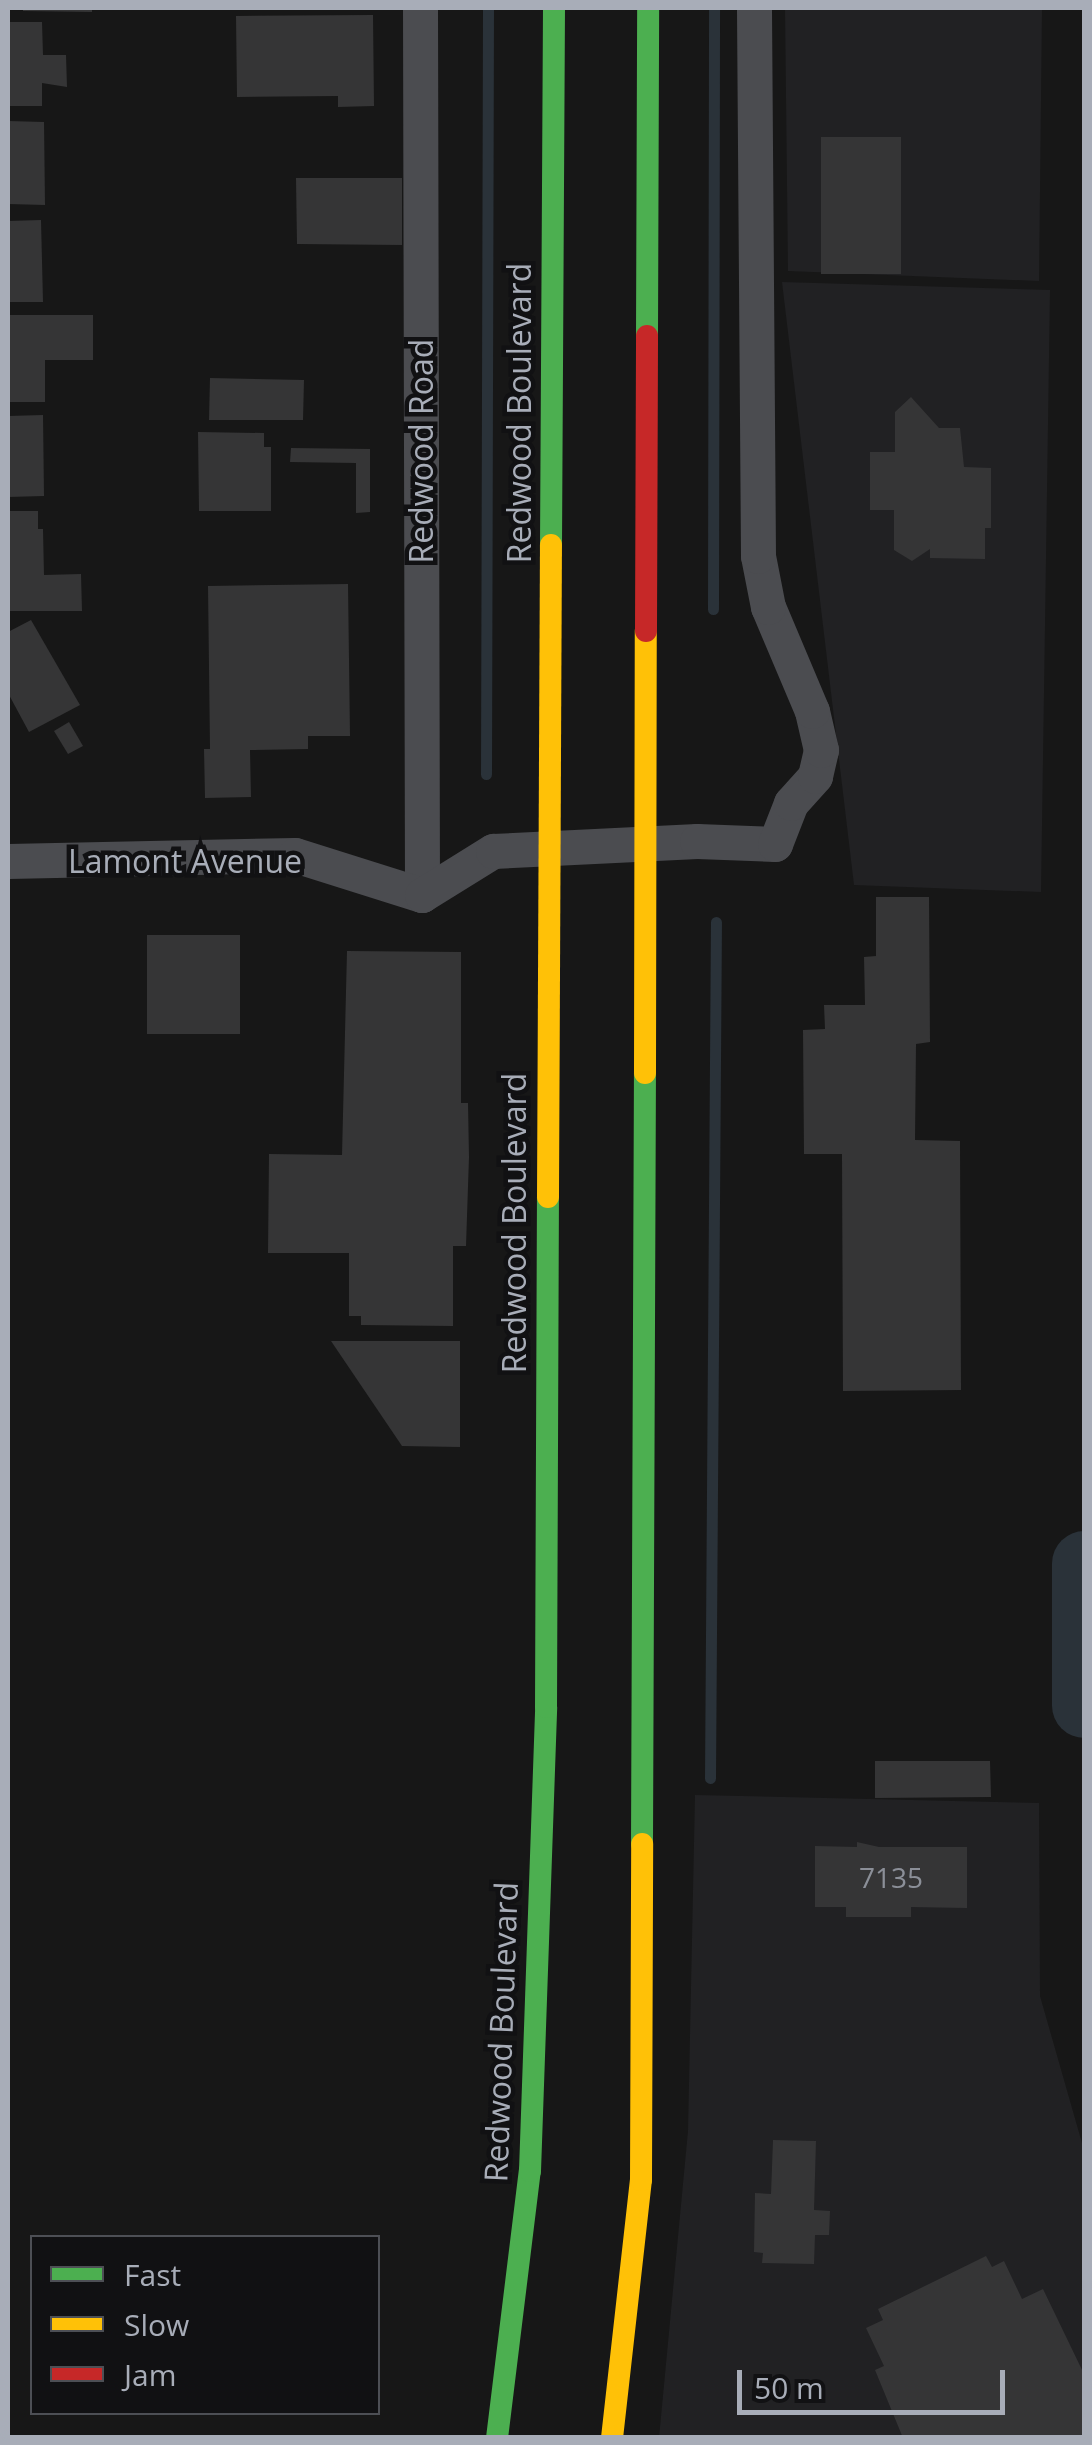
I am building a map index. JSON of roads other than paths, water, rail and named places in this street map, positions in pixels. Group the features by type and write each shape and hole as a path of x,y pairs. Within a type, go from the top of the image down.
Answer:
{"main road":[{"name":"Redwood Boulevard","path":"497,2438 530,2170 546,1707 554,8"},
{"path":"612,2438 641,2180 648,8"}],"street":[{"name":"Redwood Road","path":"420,8 422,895"},
{"path":"422,895 493,851 644,843 775,844 792,803 814,776 820,750 812,711 768,606 758,556 754,8"},
{"name":"Lamont Avenue","path":"8,861 296,855 422,895"}],"waterway":[{"path":"486,774 488,8"},
{"path":"713,609 714,8"},
{"path":"710,1778 716,922"},
{"path":"1084,1563 1084,1705"}]}
